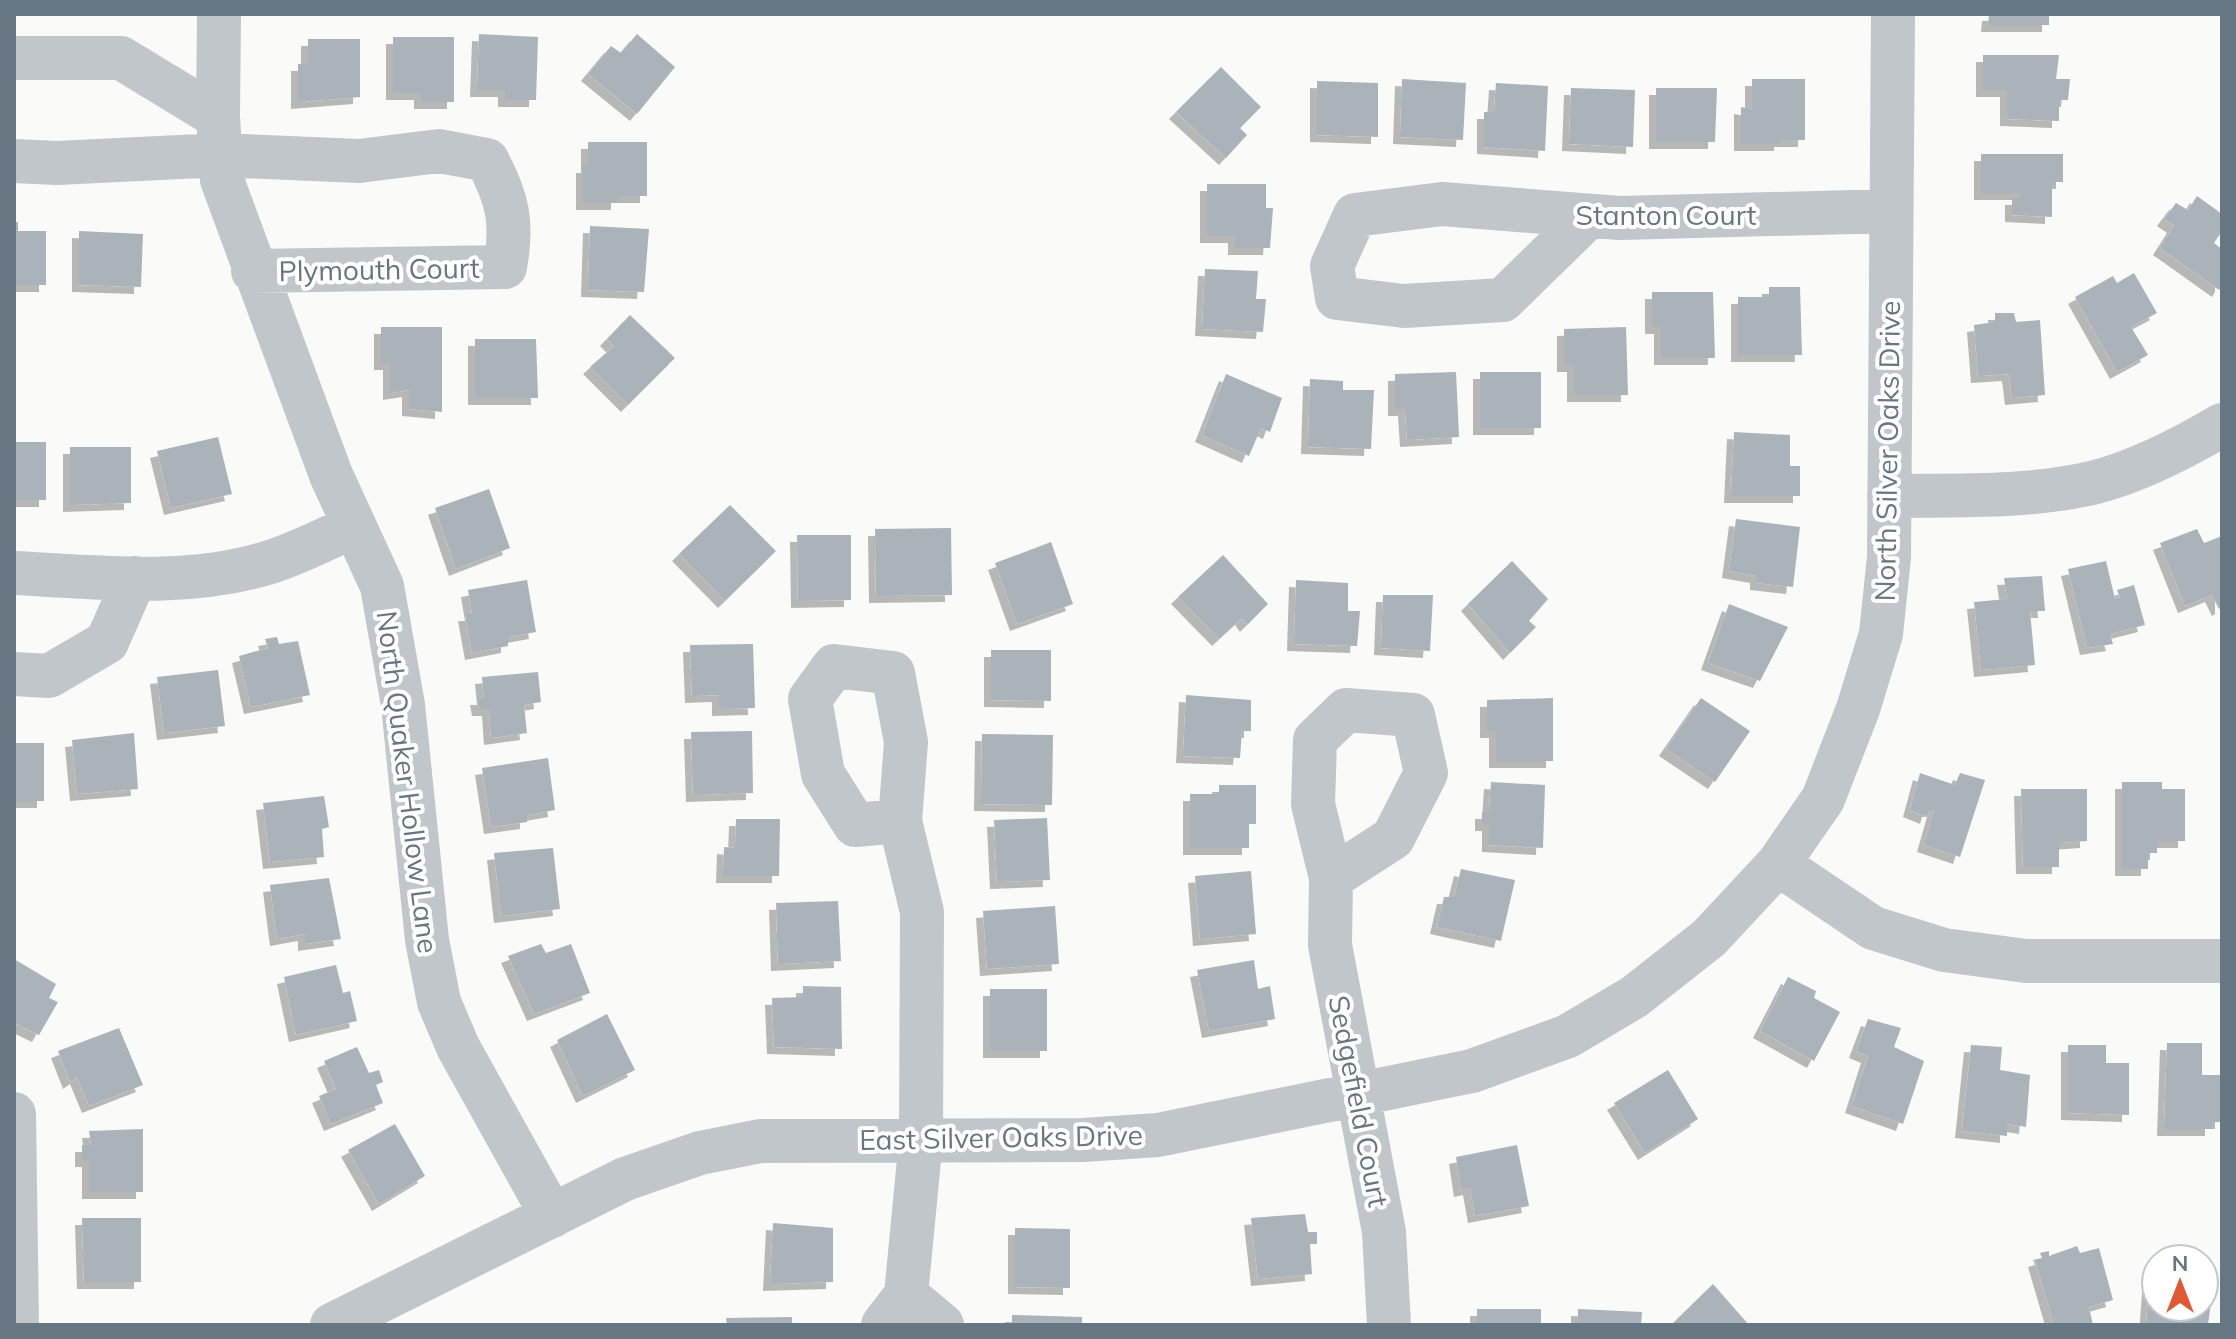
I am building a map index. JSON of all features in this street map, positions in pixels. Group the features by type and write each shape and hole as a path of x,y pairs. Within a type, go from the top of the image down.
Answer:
{"street":[{"name":"North Quaker Hollow Lane","path":"219,14 222,180 253,271 354,526 382,586 398,675 427,940 439,1002 458,1047 552,1216"},
{"name":"North Silver Oaks Drive","path":"1778,864 1823,799 1858,709 1881,634 1889,557 1893,14"},
{"path":"14,58 121,58 219,136"},
{"path":"14,161 57,163 219,136"},
{"name":"Plymouth Court","path":"219,136 359,161 439,151 487,160 503,189 511,233 505,267 253,271"},
{"name":"Stanton Court","path":"1589,216 1503,300 1404,306 1337,298 1332,266 1355,215 1442,204 1620,218 1891,211"},
{"path":"1889,496 2026,493 2095,482 2160,457 2222,425"},
{"path":"14,573 160,579 220,573 270,562 354,526"},
{"path":"14,674 49,676 107,642 135,578"},
{"path":"900,821 922,912 921,1139 895,1310 942,1325"},
{"path":"1778,864 1873,928 1944,950 2026,961 2222,961"},
{"name":"East Silver Oaks Drive","path":"332,1325 387,1312 552,1216 625,1179 700,1153 760,1141 1083,1140 1158,1135 1472,1071 1568,1036 1634,997 1709,938 1778,864"},
{"name":"Sedgefield Court","path":"1331,878 1330,945 1384,1232 1389,1325"},
{"path":"14,1114 17,1325"}],"building":[{"path":"1989,14 2049,14 2049,25 1988,25"},
{"path":"479,34 538,37 536,100 505,100 505,90 477,90"},
{"path":"637,34 675,67 637,114 588,74 611,46 621,53"},
{"path":"393,37 454,37 454,102 421,102 421,93 393,93"},
{"path":"308,39 360,39 360,97 298,102 298,64 308,64"},
{"path":"1983,55 2059,55 2056,79 2070,79 2068,100 2059,100 2059,121 2007,119 2007,90 1983,90"},
{"path":"1221,67 1261,107 1240,128 1247,135 1226,158 1176,112"},
{"path":"1402,79 1466,83 1463,140 1400,137"},
{"path":"1752,79 1805,79 1805,140 1781,140 1781,144 1741,144 1741,107 1752,109"},
{"path":"1317,81 1378,83 1378,137 1317,135"},
{"path":"1496,83 1548,86 1545,151 1484,147 1484,112 1494,112"},
{"path":"1571,88 1635,90 1633,147 1569,144"},
{"path":"1656,88 1717,88 1715,142 1656,142"},
{"path":"588,142 647,142 647,196 618,196 618,203 583,203 583,166 588,166"},
{"path":"1981,154 2063,154 2063,182 2052,182 2052,217 2012,215 2012,198 2021,198 2021,193 1981,193"},
{"path":"1207,184 1266,184 1266,208 1273,208 1270,248 1235,248 1235,236 1207,236"},
{"path":"2197,196 2222,214 2222,231 2214,243 2222,249 2222,285 2219,290 2160,248 2174,226 2164,219 2176,203 2188,210"},
{"path":"14,222 18,222 18,231 46,231 46,285 14,285"},
{"path":"590,226 649,229 644,292 588,290"},
{"path":"79,231 143,234 141,287 79,285"},
{"path":"1205,269 1258,271 1256,299 1266,299 1263,332 1202,329"},
{"path":"2134,273 2157,313 2131,327 2148,355 2117,372 2075,297 2113,276 2117,283"},
{"path":"1769,287 1800,287 1802,355 1738,355 1738,297 1769,297"},
{"path":"1652,292 1713,292 1715,358 1661,358 1661,327 1652,327"},
{"path":"1995,313 2014,313 2016,322 2040,320 2045,395 2012,398 2009,374 1978,376 1974,325 1995,322"},
{"path":"630,315 675,358 628,405 590,367 614,346 607,339"},
{"path":"381,327 442,327 442,412 409,409 409,390 390,393 390,363 381,363"},
{"path":"1626,327 1628,395 1574,395 1574,365 1564,365 1564,329"},
{"path":"475,339 536,339 538,398 475,398"},
{"path":"1456,372 1459,437 1407,440 1405,409 1395,409 1395,374"},
{"path":"1480,372 1541,372 1541,428 1480,428"},
{"path":"1226,374 1282,398 1270,432 1261,428 1249,456 1202,435"},
{"path":"1310,379 1343,381 1343,390 1374,390 1371,449 1308,447"},
{"path":"1734,432 1790,435 1790,466 1800,466 1800,496 1731,496"},
{"path":"218,437 232,494 171,508 157,451"},
{"path":"14,442 46,442 46,500 14,500"},
{"path":"70,447 131,447 131,503 70,505"},
{"path":"489,489 510,548 456,569 435,508"},
{"path":"730,505 776,551 725,601 679,554"},
{"path":"1736,519 1800,527 1793,587 1757,583 1757,576 1729,571"},
{"path":"951,528 952,595 876,596 875,529"},
{"path":"2197,529 2204,543 2222,536 2222,607 2219,609 2212,595 2185,606 2160,543"},
{"path":"797,535 851,535 851,600 798,601"},
{"path":"1051,542 1073,604 1017,624 995,563"},
{"path":"1223,555 1268,604 1247,625 1242,618 1219,639 1178,597"},
{"path":"1512,561 1548,599 1529,621 1536,627 1510,653 1468,604"},
{"path":"2106,561 2115,599 2120,597 2117,590 2134,585 2145,625 2110,634 2113,644 2087,648 2068,569"},
{"path":"2042,576 2045,611 2030,611 2035,665 1981,670 1974,602 2007,599 2004,578"},
{"path":"527,580 536,632 508,637 508,646 472,653 465,614 472,614 468,590"},
{"path":"1296,580 1348,583 1348,611 1360,611 1357,646 1294,644"},
{"path":"1383,595 1433,595 1430,651 1381,648"},
{"path":"1729,604 1788,627 1760,681 1708,663"},
{"path":"277,637 279,644 298,641 310,695 251,707 239,656 268,648 265,639"},
{"path":"753,644 755,708 719,709 719,695 692,696 690,645"},
{"path":"991,650 1051,650 1051,701 991,700"},
{"path":"218,670 225,726 164,733 157,677"},
{"path":"538,672 541,702 524,705 527,733 491,738 489,709 479,709 477,698 484,698 482,677"},
{"path":"1186,695 1251,700 1251,731 1242,731 1240,758 1183,756"},
{"path":"1553,698 1553,761 1496,761 1496,731 1487,731 1487,700"},
{"path":"1701,698 1750,731 1715,782 1666,749"},
{"path":"752,731 753,793 693,795 691,732"},
{"path":"134,733 138,789 77,794 72,740"},
{"path":"982,734 1053,735 1052,805 981,804"},
{"path":"14,743 44,743 44,801 14,801"},
{"path":"548,758 555,810 527,815 527,822 491,827 482,768"},
{"path":"1920,773 1955,785 1960,773 1985,780 1960,857 1924,845 1934,810 1929,810 1927,817 1910,810"},
{"path":"1491,782 1545,785 1543,848 1489,845 1489,824 1482,824 1482,812 1489,812"},
{"path":"2122,782 2162,782 2162,789 2185,789 2185,841 2157,841 2157,853 2148,853 2148,869 2122,869"},
{"path":"1219,785 1256,785 1256,824 1249,824 1249,848 1190,848 1190,794 1219,794"},
{"path":"2021,789 2087,789 2087,841 2059,843 2059,867 2023,867"},
{"path":"324,796 329,827 322,829 324,857 270,862 263,803"},
{"path":"1047,818 1050,880 997,882 994,820"},
{"path":"736,819 780,819 779,876 723,876 724,847 735,848"},
{"path":"553,848 560,909 501,916 494,853"},
{"path":"1461,869 1515,880 1501,941 1437,927 1444,897 1454,897"},
{"path":"1251,871 1256,934 1200,939 1195,876"},
{"path":"329,878 341,939 305,944 305,934 277,939 270,885"},
{"path":"838,901 841,961 778,964 776,903"},
{"path":"1055,906 1059,964 987,969 983,911"},
{"path":"541,944 546,953 571,944 590,993 534,1014 508,956"},
{"path":"14,959 56,984 49,998 58,1002 39,1035 14,1023"},
{"path":"1254,960 1258,989 1270,986 1275,1019 1209,1031 1197,970"},
{"path":"336,965 343,993 350,991 357,1021 296,1035 284,977"},
{"path":"1788,977 1816,991 1814,998 1840,1012 1814,1061 1760,1031"},
{"path":"803,986 841,987 842,1049 774,1047 772,998 803,997"},
{"path":"990,989 1047,989 1047,1051 990,1051"},
{"path":"607,1014 635,1070 583,1096 557,1040"},
{"path":"1868,1019 1901,1028 1894,1047 1924,1061 1903,1124 1852,1106 1868,1056 1856,1051"},
{"path":"119,1028 143,1085 89,1106 77,1077 70,1082 58,1051"},
{"path":"2167,1043 2202,1043 2202,1075 2222,1075 2222,1122 2212,1122 2212,1129 2164,1129"},
{"path":"1971,1045 2002,1047 2000,1070 2030,1075 2026,1127 2007,1124 2007,1136 1962,1131"},
{"path":"2068,1045 2106,1045 2106,1063 2129,1063 2129,1115 2068,1113"},
{"path":"357,1047 369,1073 379,1070 383,1082 376,1085 383,1103 331,1124 319,1096 336,1089 324,1061"},
{"path":"1668,1070 1698,1119 1645,1153 1614,1103"},
{"path":"395,1124 425,1176 379,1204 348,1150"},
{"path":"143,1129 143,1192 89,1192 89,1160 82,1160 82,1145 91,1145 89,1131"},
{"path":"1517,1145 1529,1206 1475,1216 1470,1188 1461,1190 1456,1157"},
{"path":"1305,1214 1308,1232 1317,1232 1317,1244 1310,1244 1312,1274 1258,1279 1251,1218"},
{"path":"82,1218 141,1218 141,1282 84,1282"},
{"path":"773,1223 833,1228 833,1282 770,1284"},
{"path":"1015,1228 1070,1229 1070,1288 1015,1287"},
{"path":"2077,1246 2080,1253 2099,1248 2113,1300 2089,1307 2093,1325 2054,1325 2035,1260 2042,1258 2040,1253 2049,1251 2049,1256"},
{"path":"1713,1284 1749,1325 1671,1325"},
{"path":"1477,1309 1541,1309 1541,1325 1477,1325"},
{"path":"1578,1309 1642,1312 1641,1325 1578,1325"},
{"path":"1012,1315 1082,1317 1082,1325 1012,1325"},
{"path":"792,1317 792,1325 727,1325 726,1318"},
{"path":"2146,1323 2208,1323 2208,1325"}]}
